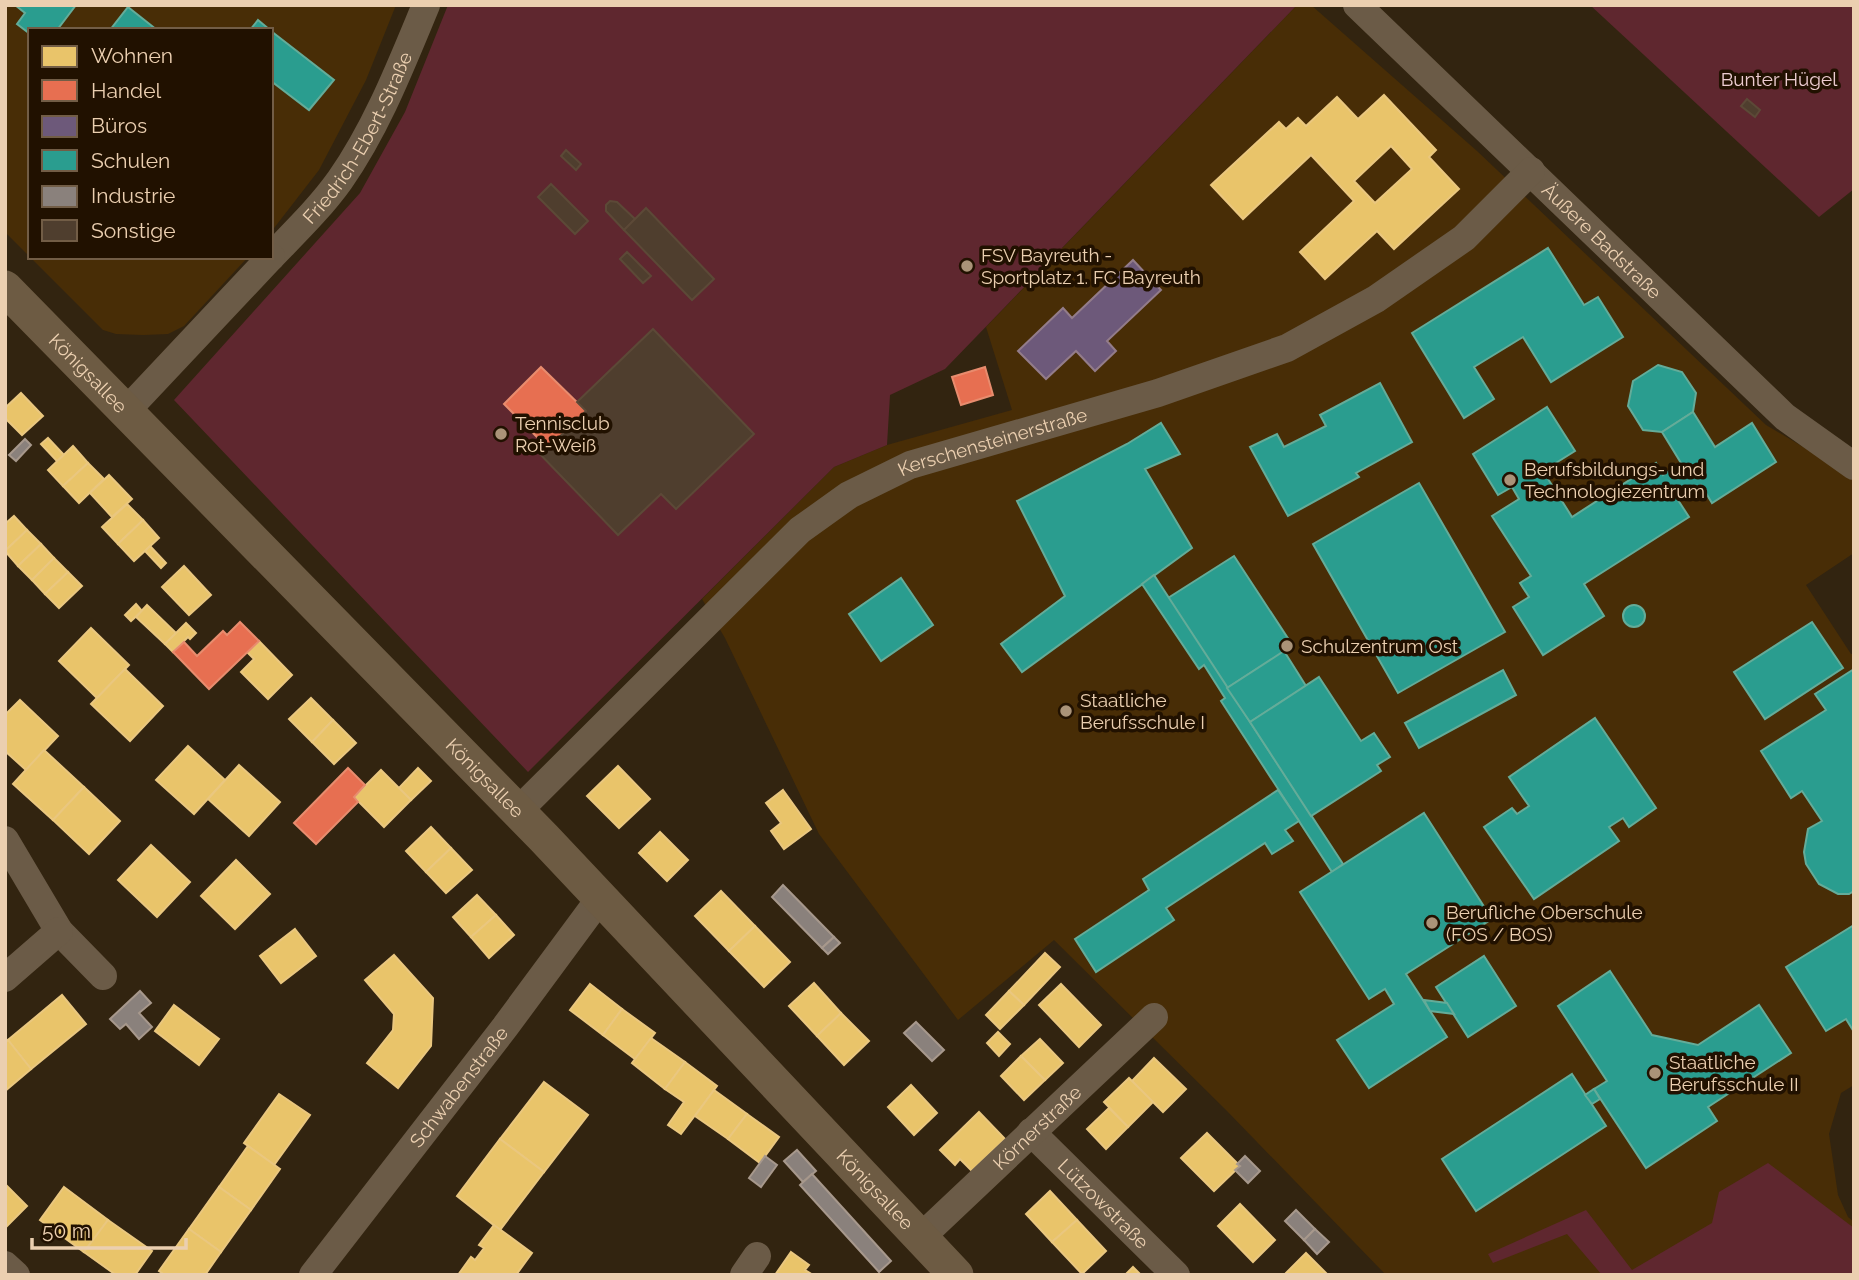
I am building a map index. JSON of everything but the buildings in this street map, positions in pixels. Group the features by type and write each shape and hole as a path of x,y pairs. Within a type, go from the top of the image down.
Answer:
{"main road":[{"name":"Königsallee","path":"5,288 601,897 957,1275"}],"street":[{"name":"Friedrich-Ebert-Straße","path":"273,255 327,198 342,177 391,90 426,5"},
{"name":"Äußere Badstraße","path":"1357,5 1785,417 1854,466"},
{"name":"Kerschensteinerstraße","path":"518,811 800,530 849,495 910,465 1158,393 1287,348 1376,299 1464,238 1531,170"},
{"name":"Friedrich-Ebert-Straße","path":"127,410 269,259"},
{"path":"5,840 59,931 103,976"},
{"name":"Schwabenstraße","path":"313,1275 505,1027 601,897"},
{"path":"5,978 59,931"},
{"name":"Körnerstraße","path":"920,1238 1154,1017"},
{"name":"Lützowstraße","path":"1031,1132 1176,1275"},
{"path":"5,1265 16,1275"}],"shaded area":[{"path":"5,5 396,5 366,80 319,170 273,229 273,28 28,28 28,255 5,232"},
{"name":"Schulzentrum Ost","path":"1297,5 1311,5 1477,151 1766,425 1854,477 1854,553 1806,585 1851,654 1854,654 1854,1085 1841,1093 1829,1134 1838,1195 1848,1217 1854,1222 1854,1275 1386,1275 1227,1111 1054,940 958,1020 819,834 725,638 702,599 834,467 887,445 1012,410 986,327"},
{"path":"32,259 246,259 184,326 168,334 116,334 103,330"}],"green space":[{"path":"448,5 1297,5 945,369 890,395 887,445 834,467 528,772 174,400 360,193 405,112"},
{"name":"Bunter Hügel","path":"1590,5 1854,5 1854,189 1819,217"},
{"path":"1768,1163 1854,1228 1854,1275 1602,1275 1567,1234 1493,1263 1488,1254 1586,1210 1632,1270 1712,1223 1719,1192"}],"place":[{"name":"FSV Bayreuth - Sportplatz 1. FC Bayreuth","path":"967,266"},
{"name":"Tennisclub Rot-Weiß","path":"501,434"},
{"name":"Berufsbildungs- und Technologiezentrum","path":"1510,480"},
{"name":"Schulzentrum Ost","path":"1287,646"},
{"name":"Staatliche Berufsschule I","path":"1066,711"},
{"name":"Berufliche Oberschule (FOS / BOS)","path":"1432,923"},
{"name":"Staatliche Berufsschule II","path":"1655,1073"}]}
